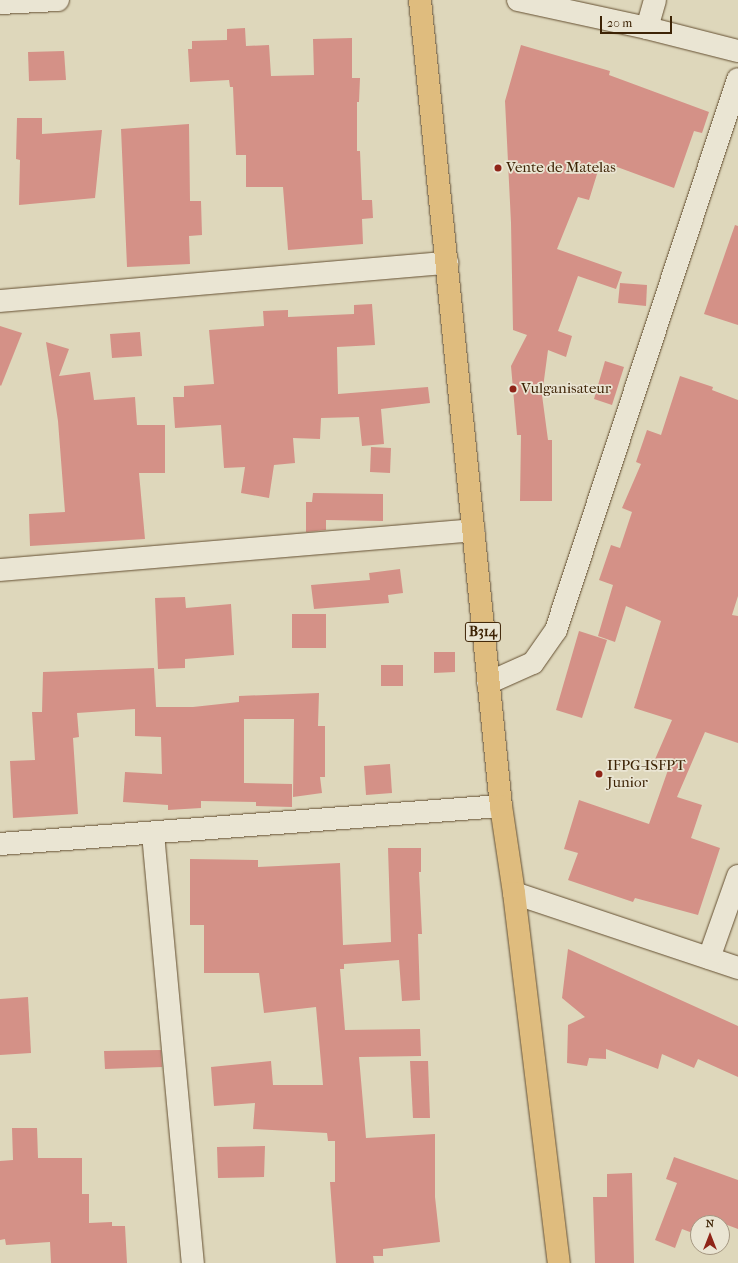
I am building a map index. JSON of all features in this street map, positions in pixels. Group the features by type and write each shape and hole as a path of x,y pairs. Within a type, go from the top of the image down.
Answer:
{"main road":[{"name":"B314","path":"420,0 501,806 514,893 559,1263"}],"street":[{"path":"0,4 58,0"},
{"path":"518,0 647,28 738,51"},
{"path":"647,28 655,0"},
{"path":"488,683 533,663 556,630 738,79"},
{"path":"0,301 447,263"},
{"path":"0,570 473,530"},
{"path":"0,844 153,834 501,806"},
{"path":"153,834 193,1263"},
{"path":"710,958 738,876"},
{"path":"514,893 738,968"}],"building":[{"path":"245,28 246,46 269,45 271,76 314,75 313,39 352,38 352,78 360,78 359,102 357,102 357,151 360,151 362,200 372,200 373,218 362,219 363,244 288,250 283,187 246,187 246,155 236,155 233,87 230,87 229,80 190,82 188,49 192,49 192,41 227,40 227,29"},
{"path":"521,45 610,71 609,75 709,112 702,133 694,131 674,188 601,161 589,200 578,197 557,249 622,272 616,289 578,276 558,331 572,336 566,357 548,350 542,395 548,440 552,440 552,501 520,501 521,435 517,435 511,366 527,335 513,330 511,223 505,101"},
{"path":"64,51 66,80 29,81 28,52"},
{"path":"17,118 42,118 42,134 102,130 95,198 19,205 20,160 16,159"},
{"path":"189,124 190,201 201,201 202,235 189,236 190,264 127,267 121,129"},
{"path":"735,225 738,226 738,325 704,314"},
{"path":"620,283 647,285 646,306 618,303"},
{"path":"372,304 375,345 337,347 338,394 428,387 430,403 381,409 384,444 362,446 359,417 321,418 320,439 293,438 295,463 274,465 269,498 241,493 245,467 224,468 221,425 175,428 173,397 184,397 184,386 214,384 209,330 264,326 263,311 288,310 288,317 354,314 354,305"},
{"path":"0,326 22,333 1,386 0,385"},
{"path":"140,332 142,356 112,358 110,334"},
{"path":"46,342 69,349 59,376 90,372 94,400 135,397 137,425 165,425 165,473 139,473 145,539 30,546 29,514 65,512 58,421"},
{"path":"605,361 624,367 612,405 594,399"},
{"path":"680,376 713,387 712,390 738,400 738,596 732,615 738,616 738,743 705,732 677,797 702,805 691,838 720,848 698,915 635,898 633,902 568,880 578,853 564,849 579,800 649,824 668,770 653,764 672,720 634,708 661,621 626,606 615,642 598,636 613,585 599,580 611,545 620,548 632,512 622,508 641,464 636,462 647,430 661,435"},
{"path":"371,447 391,448 390,473 370,472"},
{"path":"313,493 383,494 383,521 326,520 326,530 306,532 306,502 312,502"},
{"path":"400,569 403,593 388,595 389,603 314,609 311,585 370,580 369,573"},
{"path":"185,597 186,608 231,604 234,655 185,659 185,668 158,669 155,598"},
{"path":"292,614 326,614 326,648 292,648"},
{"path":"579,631 607,640 582,718 556,710"},
{"path":"434,652 455,652 455,672 434,673"},
{"path":"381,665 403,665 403,686 381,686"},
{"path":"154,668 156,707 193,707 239,702 239,696 319,693 318,726 325,726 325,777 320,777 322,793 293,797 294,719 244,719 244,783 292,784 292,807 256,806 256,802 201,801 201,808 168,810 168,805 123,802 125,772 162,774 161,737 135,736 135,709 77,713 79,737 73,738 78,814 13,818 10,761 35,760 32,712 42,712 43,672"},
{"path":"390,764 392,793 366,795 364,766"},
{"path":"388,848 421,848 421,872 419,872 422,934 418,934 420,1000 402,1001 399,960 344,964 344,969 340,969 345,1030 420,1029 421,1056 359,1057 366,1138 435,1134 435,1197 440,1242 383,1249 383,1256 373,1256 374,1263 336,1263 330,1182 335,1182 335,1141 328,1141 327,1133 253,1129 255,1103 214,1106 211,1067 271,1061 273,1085 323,1085 316,1007 264,1013 259,973 204,973 204,925 190,925 190,859 258,860 258,867 340,863 343,945 391,942"},
{"path":"568,949 738,1026 738,1077 698,1059 694,1068 662,1054 658,1069 606,1049 606,1059 589,1058 587,1066 567,1063 568,1025 585,1017 562,998"},
{"path":"28,997 31,1053 0,1055 0,999"},
{"path":"161,1050 162,1067 105,1069 104,1051"},
{"path":"410,1061 428,1061 430,1118 413,1118"},
{"path":"12,1128 37,1128 38,1158 82,1158 82,1194 89,1194 89,1223 112,1222 112,1226 125,1226 127,1263 51,1263 50,1242 6,1245 5,1239 0,1240 0,1161 13,1160"},
{"path":"265,1146 264,1177 218,1178 217,1147"},
{"path":"674,1157 738,1180 738,1229 730,1226 730,1215 690,1215 690,1232 682,1229 675,1248 655,1240 677,1183 666,1179"},
{"path":"632,1173 634,1263 595,1263 593,1197 607,1197 607,1174"}],"place":[{"name":"Vente de Matelas","path":"498,168"},
{"name":"Vulganisateur","path":"513,389"},
{"name":"IFPG-ISFPT Junior","path":"599,774"}]}
